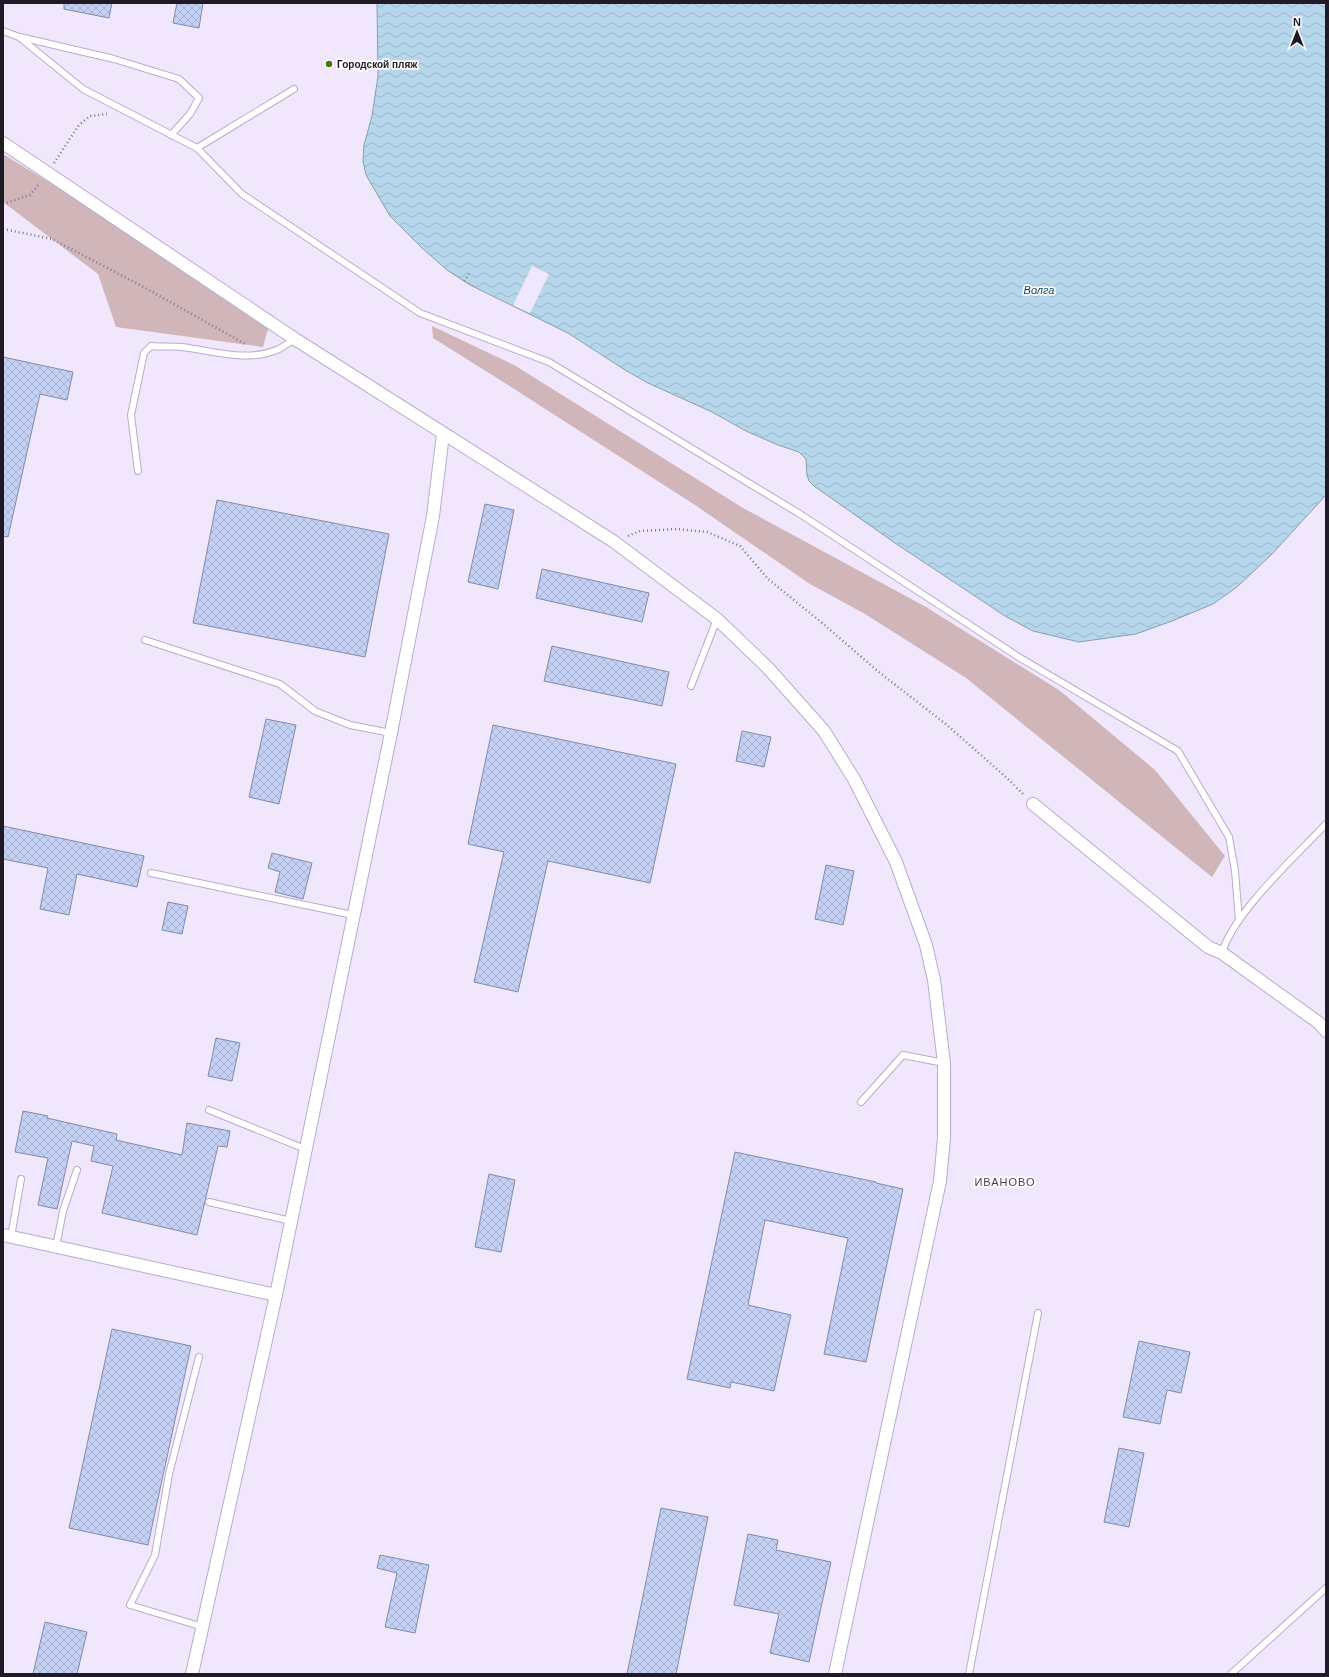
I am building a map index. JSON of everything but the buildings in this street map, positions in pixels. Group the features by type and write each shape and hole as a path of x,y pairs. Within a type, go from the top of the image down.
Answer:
{"street":[{"path":"3,144 295,340 613,541 716,619 768,668 824,731 854,779 896,862 926,945 934,980 944,1063 944,1138 940,1181 835,1674"},
{"path":"192,1674 276,1295 306,1149 433,516 444,434"},
{"path":"1033,804 1208,947 1222,953 1319,1023 1326,1031"},
{"path":"7,1236 276,1295"}],"lane":[{"path":"3,31 19,37 114,59 179,79 198,98 190,114 171,135"},
{"path":"19,37 83,89 197,148 242,194 420,313 549,362 800,514 1017,656 1178,751 1229,837 1235,871 1239,920"},
{"path":"197,148 294,89"},
{"path":"138,471 131,415 144,353 151,346 181,347 236,356 263,354 279,349 295,340"},
{"path":"691,686 716,619"},
{"path":"145,640 280,684 315,711 350,725 390,733"},
{"path":"1222,953 1225,943 1239,920 1266,888 1326,824"},
{"path":"151,873 353,915"},
{"path":"861,1102 903,1055 944,1063"},
{"path":"209,1110 306,1149"},
{"path":"56,1247 64,1211 78,1170"},
{"path":"7,1236 21,1178"},
{"path":"209,1202 291,1221"},
{"path":"969,1674 1038,1313"},
{"path":"199,1357 169,1474 155,1555 130,1605 203,1627"},
{"path":"1231,1674 1326,1588"}],"path":[{"path":"3,204 30,195 48,173 79,124 90,116 127,111"},
{"path":"3,229 52,239 140,285 263,354"},
{"path":"464,281 469,274"},
{"path":"613,541 640,531 677,529 707,532 740,546 768,580 821,622 880,673 946,725 1008,779 1033,804"}],"shaded area":[{"path":"3,154 63,191 268,329 263,347 116,327 98,274 3,202"},
{"path":"432,326 514,365 743,508 926,607 1059,690 1155,770 1225,856 1212,877 966,678 865,614 810,584 695,505 433,338"}],"water":[{"name":"Волга","path":"377,3 1326,3 1326,495 1272,554 1237,587 1213,604 1136,634 1079,642 1033,631 1005,616 895,543 814,486 809,481 807,475 806,459 799,452 778,445 746,431 712,412 648,383 568,333 470,285 447,270 422,248 390,216 366,175 363,161 364,145 372,116 378,76"}],"pier":[{"path":"532,266 549,274 530,313 513,305"}],"place":[{"name":"Городской пляж","path":"329,64"}],"district":[{"name":"ИВАНОВО","path":"1005,1182"}]}
